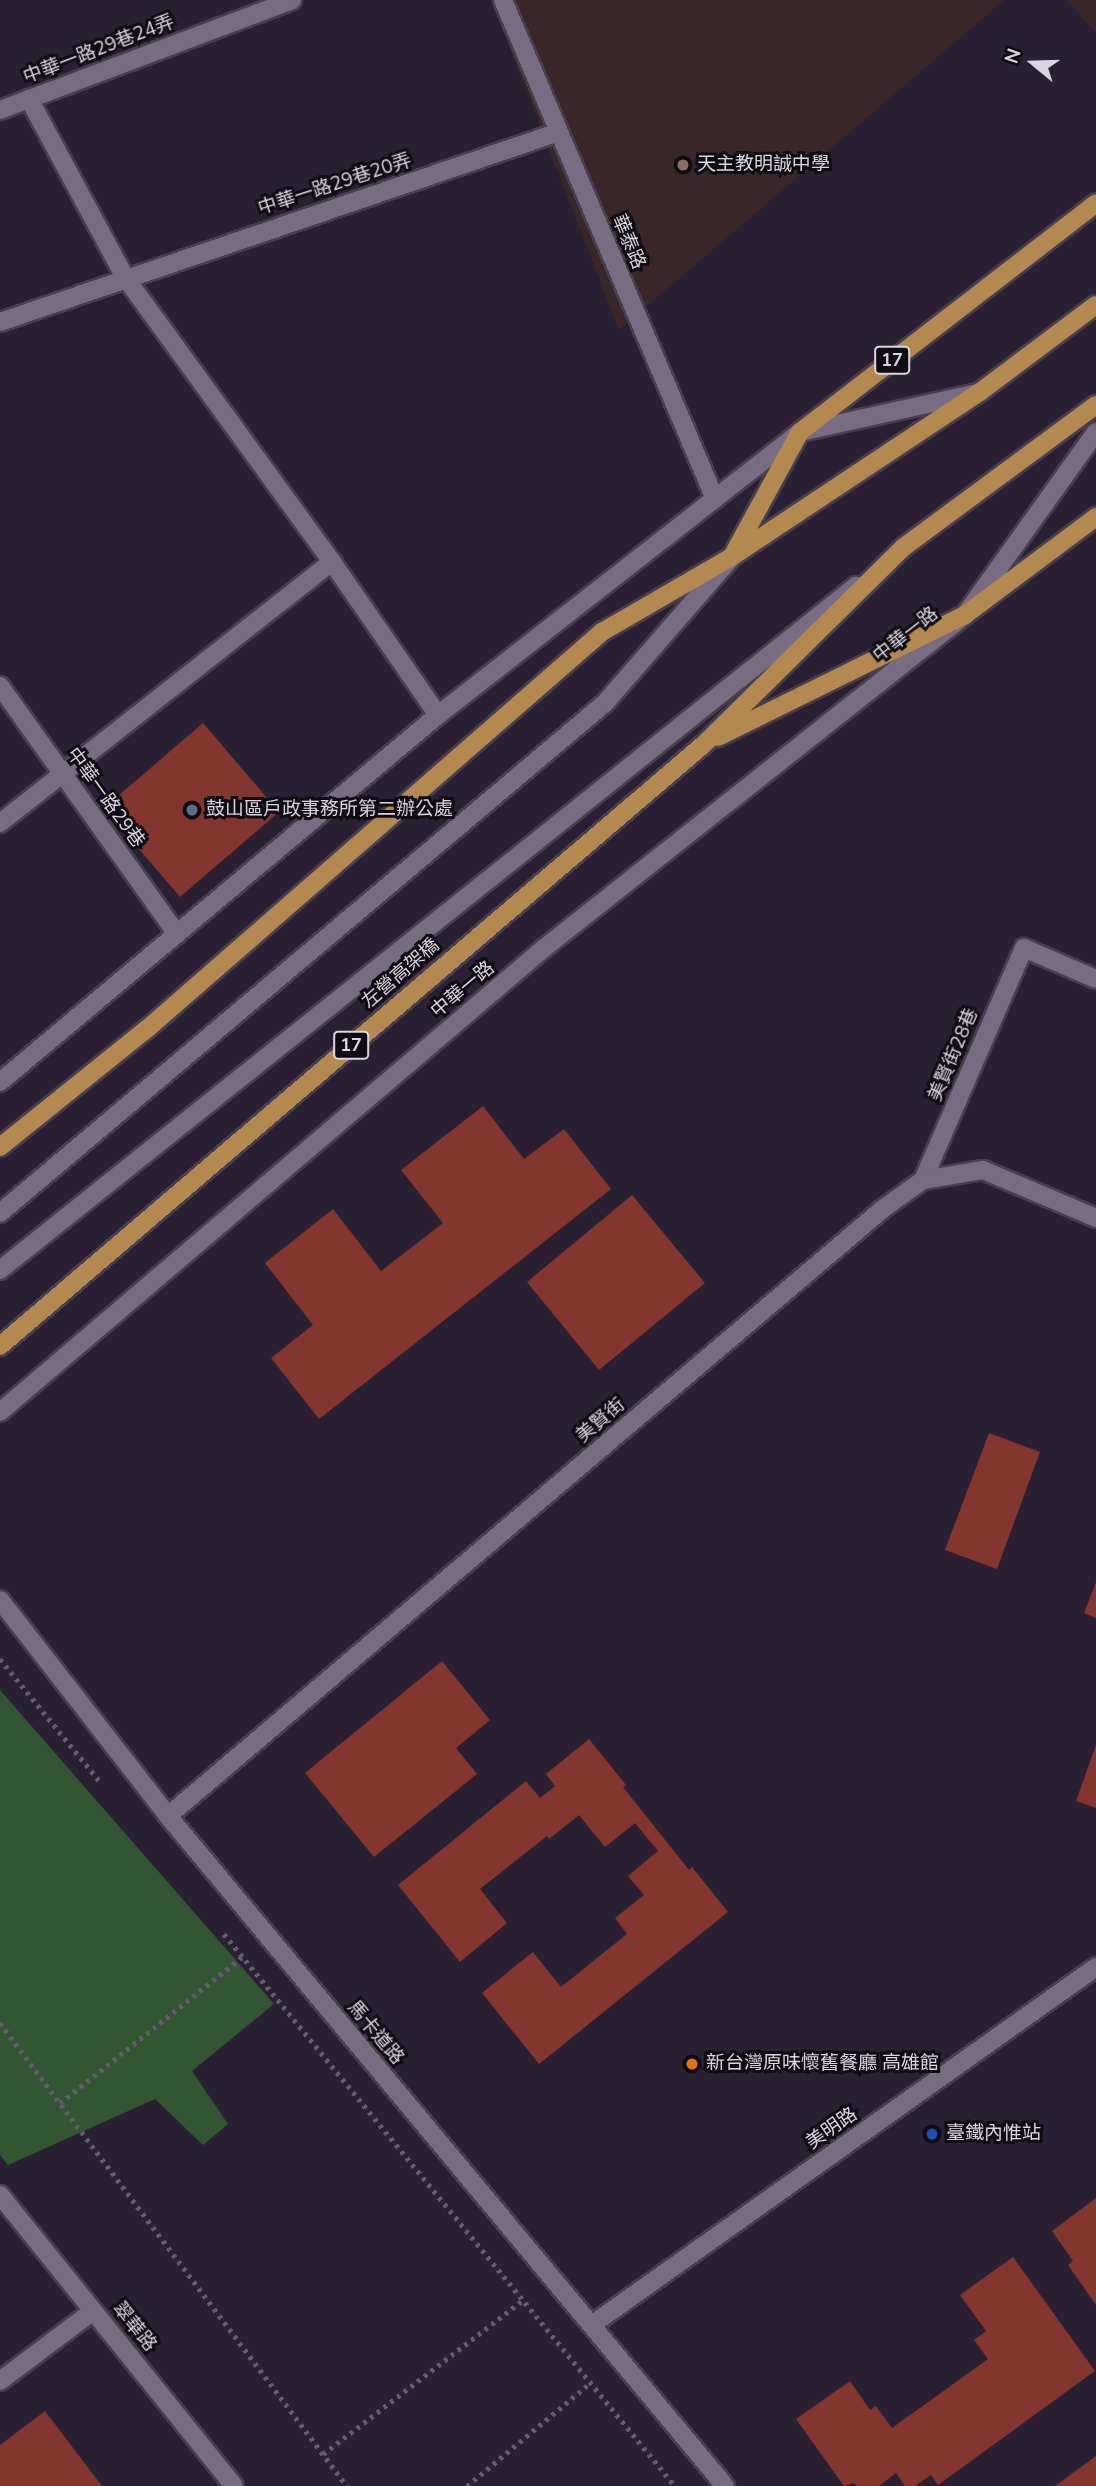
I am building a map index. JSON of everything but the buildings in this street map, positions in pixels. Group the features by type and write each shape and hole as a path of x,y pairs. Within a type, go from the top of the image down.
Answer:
{"main road":[{"name":"17","path":"733,556 800,432 1096,202"},
{"path":"0,1147 148,1029 602,632 733,556 980,392 1096,305"},
{"name":"17","path":"703,745 904,547 1096,405"},
{"name":"中華一路","path":"703,745 965,615 1096,517"},
{"name":"左營高架橋","path":"0,1346 703,745"}],"street":[{"name":"中華一路29巷24弄","path":"0,110 292,0"},
{"name":"華泰路","path":"503,0 715,499"},
{"path":"29,99 125,277 332,562 438,715"},
{"name":"中華一路29巷20弄","path":"0,322 125,277 559,132"},
{"path":"0,1082 438,715 800,432 980,392"},
{"name":"中華一路","path":"0,1412 543,949 965,615 1096,432"},
{"path":"0,1270 904,547"},
{"path":"0,1213 605,703 733,556"},
{"path":"0,823 332,562"},
{"name":"中華一路29巷","path":"0,686 177,934"},
{"name":"美賢街28巷","path":"923,1180 1024,948 1096,979"},
{"name":"美賢街","path":"168,1816 862,1226 923,1180 983,1170 1096,1218"},
{"name":"馬卡道路","path":"0,1600 168,1816 725,2486"},
{"name":"美明路","path":"593,2324 1096,1967"},
{"name":"翠華路","path":"0,2195 234,2486"},
{"path":"0,2381 93,2311"}],"path":[{"path":"0,1658 104,1786"},
{"path":"216,1925 675,2486"},
{"path":"60,2104 242,1956"},
{"path":"0,2023 347,2486"},
{"path":"323,2454 522,2301"},
{"path":"467,2486 589,2384"}],"shaded area":[{"name":"天主教明誠中學","path":"491,0 1004,0 619,330"},
{"path":"1066,0 1096,0 1096,33"}],"green space":[{"path":"0,1690 274,2004 192,2071 228,2124 203,2145 155,2099 8,2165 0,2155"}],"place":[{"name":"天主教明誠中學","path":"683,165"},
{"name":"鼓山區戶政事務所第二辦公處","path":"192,810"},
{"name":"新台灣原味懷舊餐廳 高雄館","path":"692,2064"},
{"name":"臺鐵內惟站","path":"932,2134"}]}
